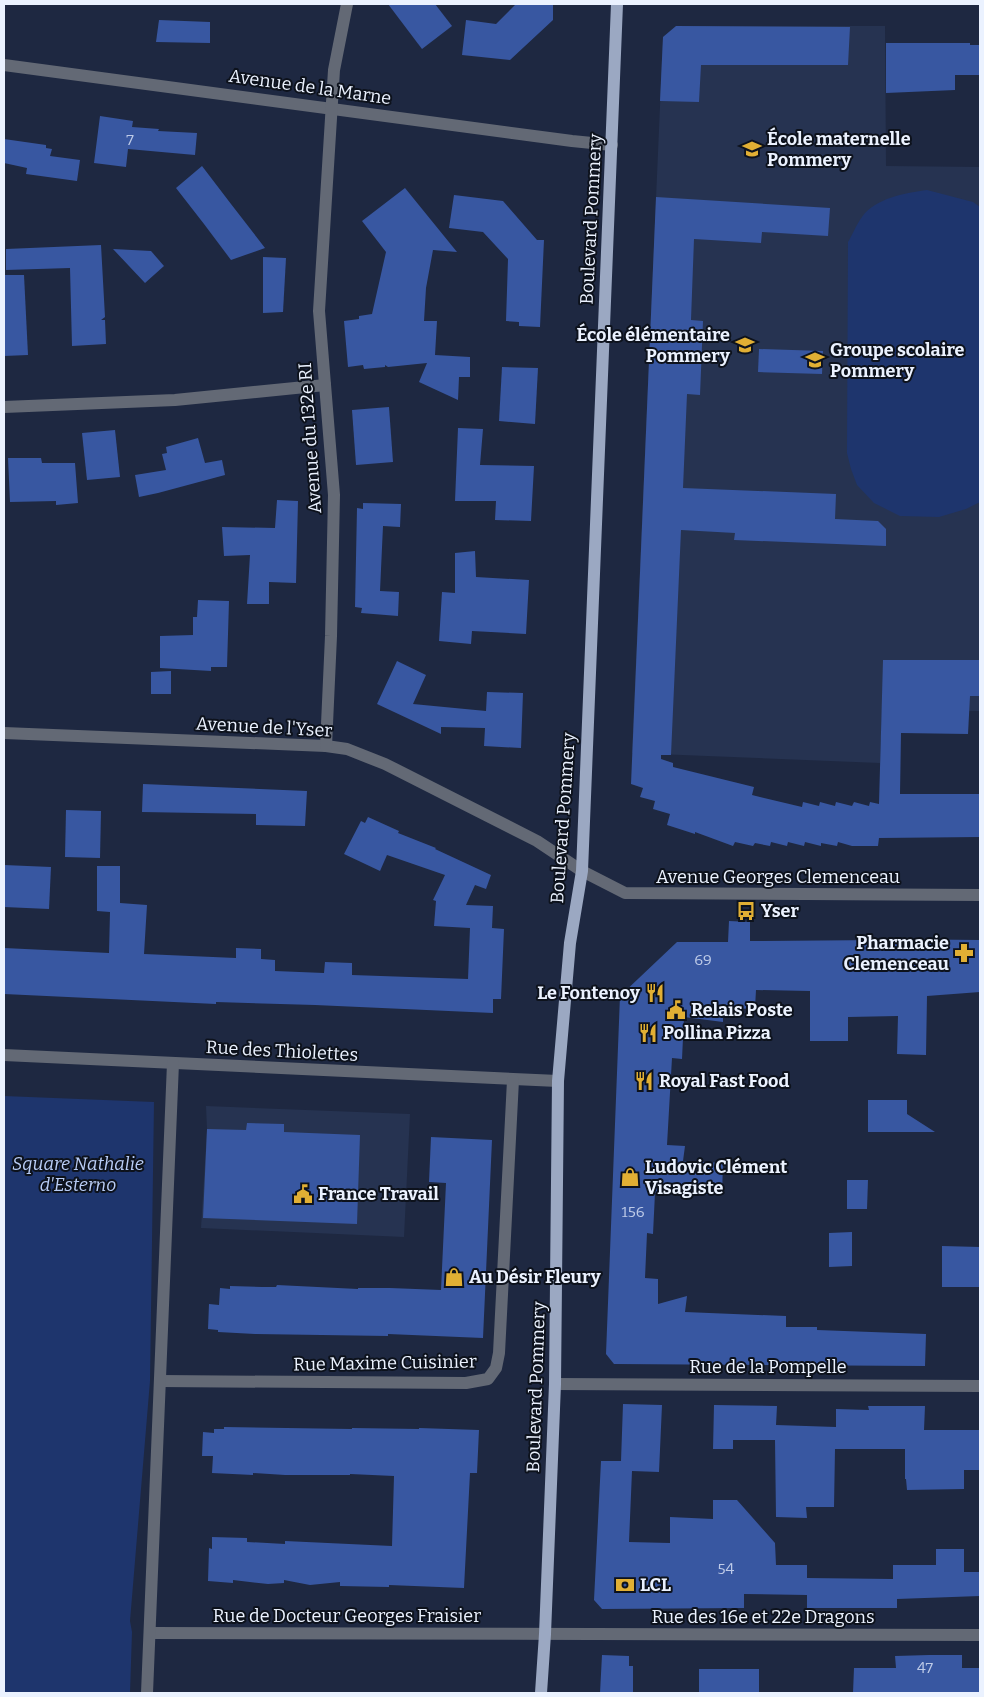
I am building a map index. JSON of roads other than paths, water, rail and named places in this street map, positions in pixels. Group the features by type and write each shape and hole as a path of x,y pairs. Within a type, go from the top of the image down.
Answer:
{"main road":[{"name":"Boulevard Pommery","path":"541,1693 555,1384 558,1081 570,950 582,871 617,4"}],"street":[{"name":"Avenue du 132e RI","path":"326,746 334,495 319,312 334,70 347,4"},
{"name":"Avenue de la Marne","path":"4,65 612,145"},
{"path":"4,407 175,400 325,385"},
{"name":"Avenue de l'Yser","path":"4,733 326,746 347,750 384,764 537,841 582,871"},
{"name":"Avenue Georges Clemenceau","path":"582,871 625,893 980,895"},
{"name":"Rue des Thiolettes","path":"4,1055 558,1081"},
{"path":"147,1693 173,1063"},
{"name":"Rue Maxime Cuisinier","path":"160,1382 466,1383 488,1379 496,1368 499,1352 513,1080"},
{"name":"Rue de la Pompelle","path":"555,1384 980,1386"},
{"name":"Rue de Docteur Georges Fraisier","path":"150,1633 545,1634"},
{"name":"Rue des 16e et 22e Dragons","path":"545,1634 980,1635"}],"place":[{"name":"École maternelle Pommery","path":"752,149"},
{"name":"École élémentaire Pommery","path":"745,345"},
{"name":"Groupe scolaire Pommery","path":"815,360"},
{"name":"Yser","path":"746,911"},
{"name":"Pharmacie Clemenceau","path":"964,953"},
{"name":"Le Fontenoy","path":"655,993"},
{"name":"Relais Poste","path":"676,1010"},
{"name":"Pollina Pizza","path":"648,1033"},
{"name":"Royal Fast Food","path":"644,1081"},
{"name":"Ludovic Clément Visagiste","path":"630,1177"},
{"name":"France Travail","path":"303,1194"},
{"name":"Au Désir Fleury","path":"454,1277"},
{"name":"LCL","path":"625,1585"}],"park label":[{"name":"Square Nathalie d'Esterno","path":"78,1174"}]}
